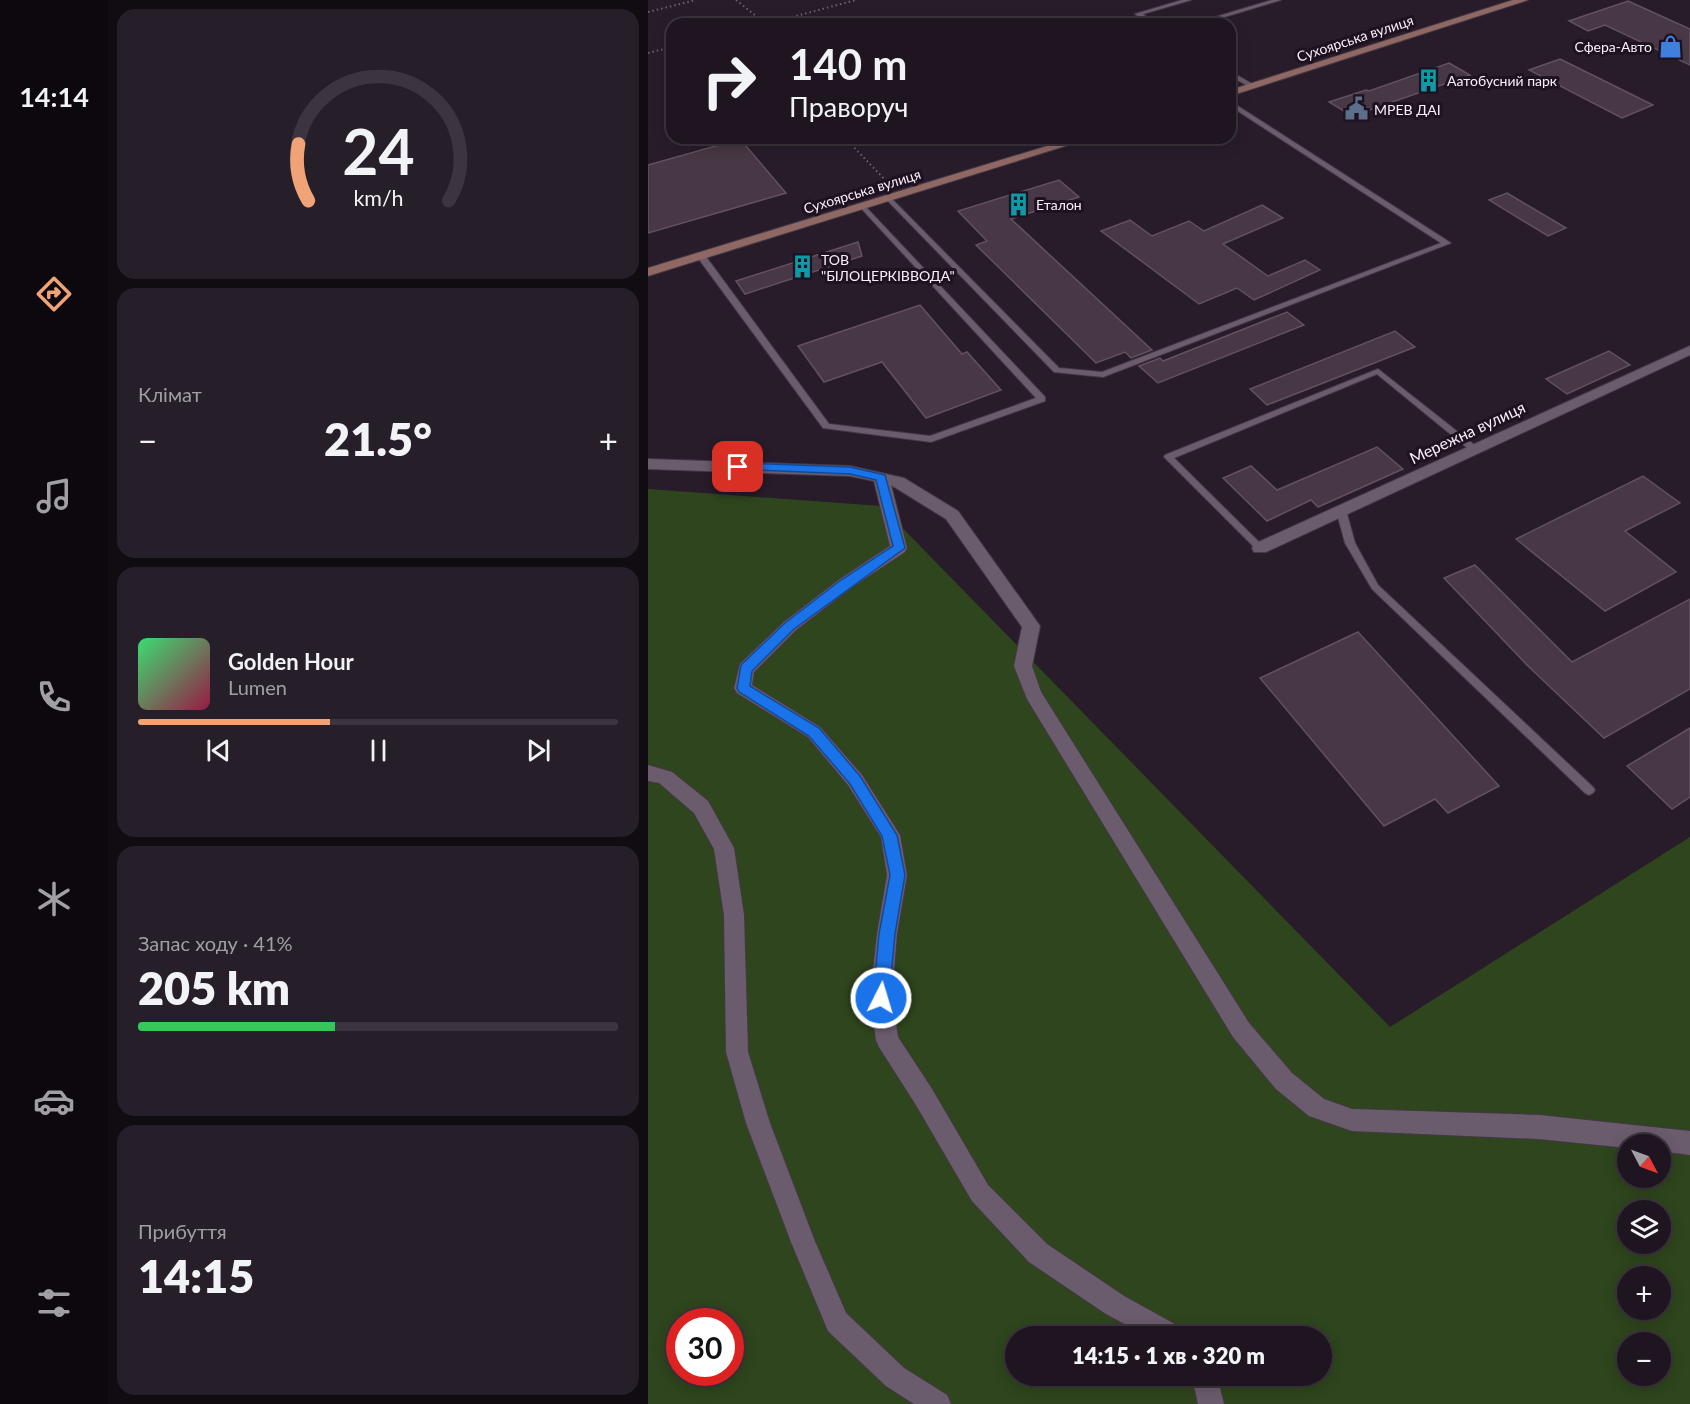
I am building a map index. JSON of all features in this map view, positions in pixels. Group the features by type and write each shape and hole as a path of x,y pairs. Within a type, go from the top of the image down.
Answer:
{"street":[{"name":"Сухоярська вулиця","path":"1236,91 1523,0"},
{"name":"Сухоярська вулиця","path":"648,272 1065,144"},
{"name":"Мережна вулиця","path":"1260,548 1690,350"},
{"path":"648,464 850,471 899,482 952,515 1031,626 1023,666 1033,694 1241,1030 1284,1081 1317,1108 1352,1120 1539,1127 1690,1143"},
{"path":"881,478 899,548 846,583 790,626 746,669 743,688 814,732 855,780 890,835 897,875 887,934 881,998 888,1040 980,1192 1038,1252 1115,1305 1153,1326"},
{"path":"648,773 665,777 701,807 724,848 734,915 737,1052 758,1123 803,1242 837,1322 895,1377 938,1404"},
{"path":"1207,1386 1211,1404"}],"lane":[{"path":"1144,18 1138,14 1188,0"},
{"path":"1216,18 1278,0"},
{"path":"1236,77 1252,86"},
{"path":"894,196 1057,370 1103,375 1447,243 1236,107"},
{"path":"701,256 826,426 931,439 1042,399 862,206"},
{"path":"1260,548 1168,457 1378,371 1474,449"},
{"path":"1341,510 1350,543 1375,587 1589,789"}],"path":[{"path":"648,12 696,0"},
{"path":"736,0 758,18"},
{"path":"788,18 856,0"},
{"path":"648,53 666,48"},
{"path":"850,144 894,196"}],"green space":[{"path":"648,489 881,506 1390,1027 1690,837 1690,1404 648,1404"}],"building":[{"name":"Сфера-Авто","path":"1628,1 1690,29 1690,65 1605,25 1588,31 1569,21"},
{"path":"1560,59 1653,105 1622,118 1529,70"},
{"path":"1449,63 1470,75 1352,116 1329,102 1369,91"},
{"path":"722,144 744,144 786,193 648,233 648,165"},
{"path":"1059,180 1079,197 1011,219 1152,350 1131,358 1125,352 1096,363 976,245 987,241 958,211"},
{"path":"1507,193 1566,228 1548,236 1489,200"},
{"path":"1262,205 1283,218 1223,244 1268,276 1305,260 1320,270 1254,300 1237,288 1199,304 1101,231 1130,220 1152,236 1189,221 1204,231"},
{"name":"ТОВ \"БІЛОЦЕРКІВВОДА\"","path":"858,242 862,256 745,294 736,281"},
{"path":"920,305 962,354 967,352 1001,390 926,418 882,362 824,382 798,346"},
{"path":"1287,312 1304,325 1158,383 1139,366 1160,358 1163,361"},
{"path":"1395,331 1415,347 1267,405 1250,389"},
{"path":"1609,351 1630,365 1567,394 1546,379"},
{"path":"1377,447 1403,469 1318,507 1311,500 1267,521 1223,478 1251,466 1277,490"},
{"path":"1643,476 1680,503 1625,531 1676,572 1605,611 1516,539"},
{"path":"1475,565 1572,662 1690,599 1690,689 1604,738 1528,666 1444,578"},
{"path":"1358,632 1499,786 1448,813 1435,799 1384,826 1260,678"},
{"path":"1690,728 1690,797 1672,809 1627,766"}],"place":[{"name":"Сфера-Авто","path":"1670,46"},
{"name":"Аатобусний парк","path":"1429,80"},
{"name":"МРЕВ ДАІ","path":"1356,109"},
{"name":"Еталон","path":"1018,204"},
{"name":"ТОВ \"БІЛОЦЕРКІВВОДА\"","path":"803,267"}],"route":[{"path":"738,467 850,471 881,478 899,548 846,583 790,626 746,669 743,688 814,732 855,780 890,835 897,875 887,934 881,998"}]}
